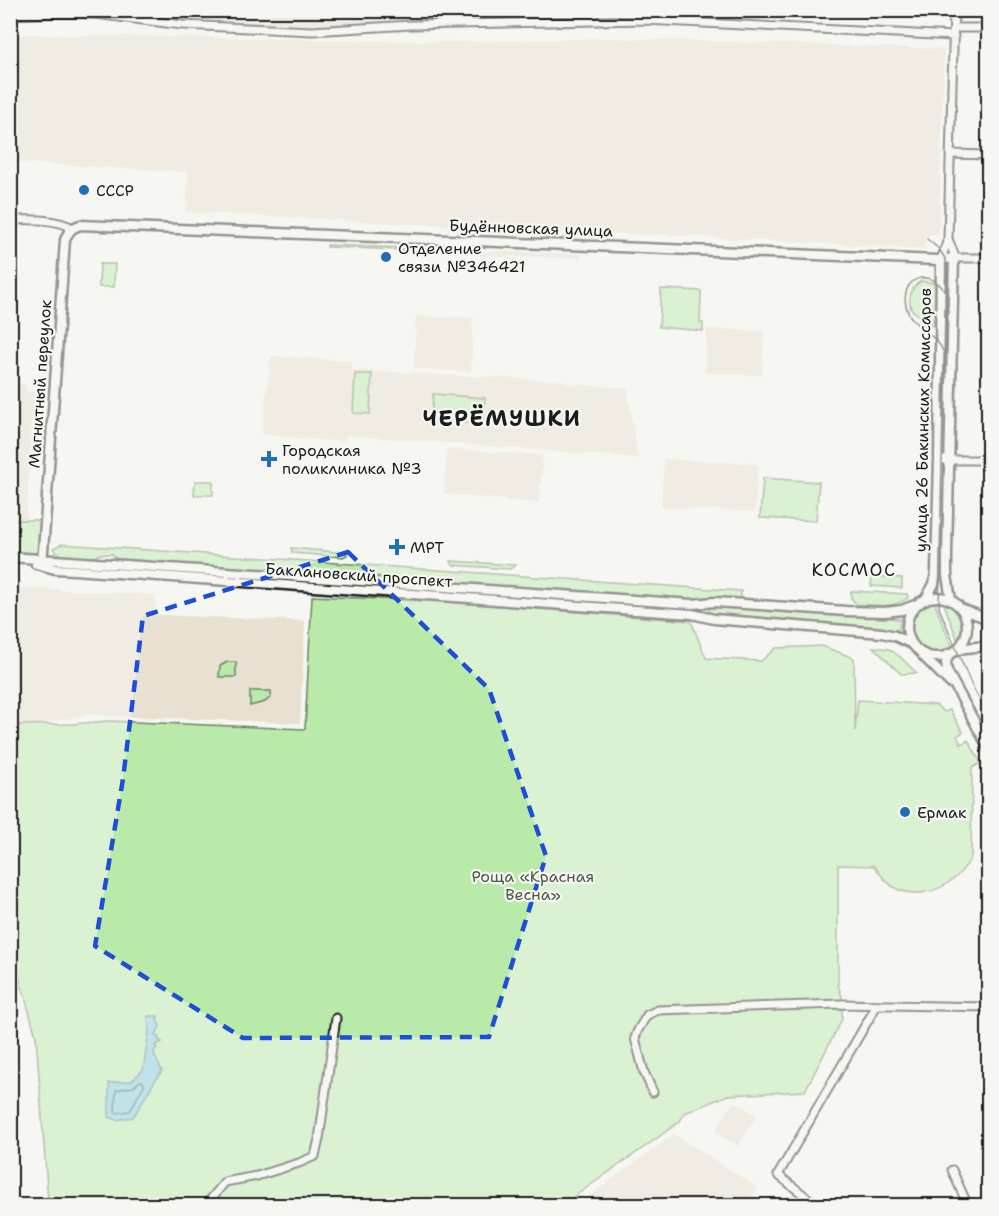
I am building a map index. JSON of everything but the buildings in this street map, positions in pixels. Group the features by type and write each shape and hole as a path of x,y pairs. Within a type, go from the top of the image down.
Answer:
{"main road":[{"name":"Будённовская улица","path":"73,228 80,225 941,260 954,258"},
{"name":"Магнитный переулок","path":"42,562 65,240 68,232 73,228"},
{"name":"улица 26 Бакинских Комиссаров","path":"951,600 947,575 954,258"},
{"name":"улица 26 Бакинских Комиссаров","path":"922,601 934,584 936,571 941,260"},
{"name":"Баклановский проспект","path":"10,557 42,562 55,569 692,614 714,619 882,633 895,636 915,647"},
{"name":"Баклановский проспект","path":"10,562 42,562 680,603 715,602 846,611 902,610 922,601"},
{"path":"957,690 915,647 908,628 909,617 922,601 939,597 951,600 962,609 988,619"},
{"path":"962,609 967,631 963,642 951,653 946,662 947,671 988,747"},
{"path":"915,647 927,656 942,657 966,648 988,646"}],"street":[{"name":"улица 26 Бакинских Комиссаров","path":"941,260 948,239 954,10"},
{"path":"10,15 84,14 182,25 312,31 411,25 645,20 954,32 988,28"},
{"path":"951,154 988,155"},
{"name":"Будённовская улица","path":"10,219 58,222 73,228"},
{"name":"улица 26 Бакинских Комиссаров","path":"948,239 954,258"},
{"name":"Будённовская улица","path":"954,258 988,258"},
{"path":"939,460 988,460"},
{"path":"705,617 706,604"},
{"path":"653,1092 644,1072 635,1038 647,1015 658,1010 841,1000 877,1005 988,1007"},
{"path":"818,1206 778,1175 877,1005"},
{"path":"205,1206 225,1182 278,1170 315,1156 336,1018"},
{"path":"952,1170 968,1206"}],"highlighted area":[{"path":"348,552 489,689 546,856 489,1037 243,1038 95,946 123,779 143,616"}],"shaded area":[{"path":"532,10 532,18 399,20 308,26 166,21 165,19 165,11"},
{"path":"10,34 463,42 608,38 944,49 939,234 931,234 925,241 925,249 667,235 516,231 186,212 188,172 11,162"},
{"path":"480,251 581,254 581,258 480,256"},
{"path":"416,316 473,318 471,372 414,369"},
{"path":"707,329 764,331 762,375 705,373"},
{"path":"271,356 352,361 352,370 566,381 567,384 627,388 638,458 346,435 345,442 262,435"},
{"path":"11,383 26,385 27,392 34,392 26,520 11,519"},
{"path":"447,449 543,455 539,503 444,494"},
{"path":"664,459 758,464 755,512 661,507"},
{"path":"10,587 155,595 155,615 305,621 300,723 86,715 11,729"},
{"path":"734,1101 757,1115 738,1146 715,1132"},
{"path":"674,1134 758,1188 745,1205 577,1205"}],"green space":[{"path":"327,245 426,249 425,251 327,247"},
{"path":"100,264 115,264 114,287 99,287"},
{"path":"921,281 933,283 937,287 937,312 931,326 911,309 911,293"},
{"path":"661,289 701,291 700,323 703,323 703,331 659,327"},
{"path":"355,374 372,374 370,414 353,413"},
{"path":"433,394 485,398 483,424 431,421"},
{"path":"763,478 819,482 816,521 760,518"},
{"path":"195,481 213,481 213,495 194,495"},
{"path":"10,520 41,520 38,552 29,554 11,552"},
{"path":"62,544 741,591 741,600 715,598 694,600 116,559 112,554 100,554 95,557 62,555 53,548"},
{"path":"291,548 347,553 347,555 343,557 292,553"},
{"path":"451,561 516,565 510,569 453,565"},
{"path":"87,566 699,608 699,611 87,568"},
{"path":"872,576 902,578 902,588 871,586"},
{"path":"851,591 907,594 908,598 889,605 856,604 851,598"},
{"name":"Роща «Красная Весна»","path":"312,596 449,602 691,621 706,658 761,661 776,648 822,646 854,658 855,731 858,700 936,705 944,712 950,710 963,732 957,736 961,744 968,740 981,763 972,768 971,857 962,871 950,882 928,892 920,893 905,892 893,887 874,866 838,865 838,985 842,997 842,1019 805,1091 728,1095 685,1113 680,1121 656,1139 562,1205 11,1206 10,1203 48,1201 36,1036 11,948 11,725 109,721 305,729"},
{"path":"936,600 936,607 953,649 938,653 926,651 918,644 912,635 911,625 914,615 922,606"},
{"path":"944,601 957,608 963,618 964,630 959,644 945,607"},
{"path":"714,606 900,619 899,630 712,616 709,609"},
{"path":"873,647 889,649 917,673 901,674"},
{"path":"227,662 236,662 236,677 219,677 220,666"},
{"path":"250,691 271,691 271,697 265,702 250,706"}],"water":[{"path":"148,1016 158,1016 160,1026 154,1035 162,1042 155,1046 157,1048 154,1051 162,1071 133,1117 117,1120 109,1117 109,1083 131,1081 143,1070 149,1032"}],"tram line":[{"path":"927,239 939,249 946,260 939,608 972,686 988,715"},
{"path":"944,353 936,340 908,313 906,295 913,281 928,278 942,287 947,296"}],"place":[{"name":"СССР","path":"84,190"},
{"name":"Отделение связи №346421","path":"386,257"},
{"name":"Городская поликлиника №3","path":"269,459"},
{"name":"МРТ","path":"397,547"},
{"name":"Ермак","path":"905,812"}],"district":[{"name":"ЧЕРЁМУШКИ","path":"502,418"},
{"name":"КОСМОС","path":"854,570"}]}
